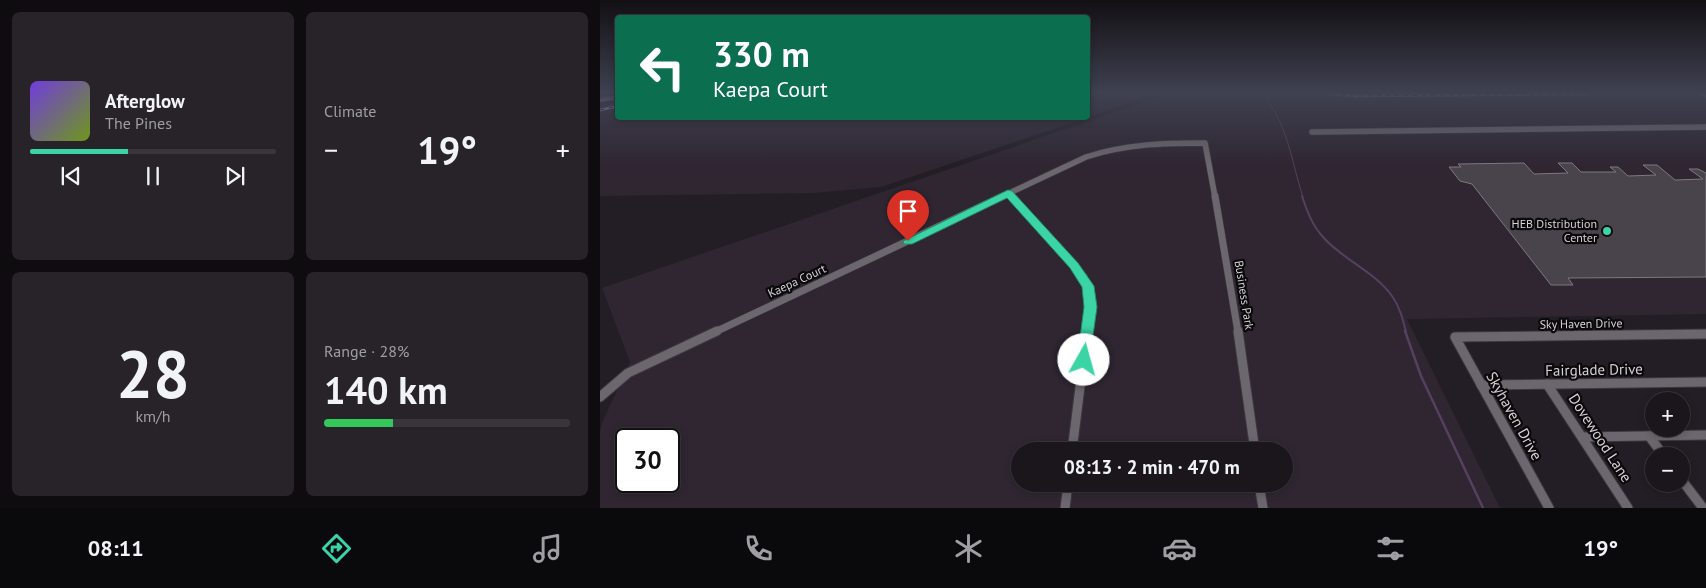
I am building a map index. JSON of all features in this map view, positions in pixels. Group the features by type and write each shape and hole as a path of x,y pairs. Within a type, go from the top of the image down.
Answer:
{"street":[{"path":"1312,132 1706,127"},
{"name":"Kaepa Court","path":"600,397 628,373 1081,159 1106,150 1138,144 1205,143"},
{"name":"Business Park","path":"1205,143 1234,304 1254,442"},
{"path":"1008,193 1074,266 1088,286 1090,307 1073,442"},
{"name":"Sky Haven Drive","path":"1456,337 1706,334"},
{"name":"Skyhaven Drive","path":"1456,337 1549,508"},
{"name":"Fairglade Drive","path":"1482,385 1706,382"},
{"name":"Dovewood Lane","path":"1547,384 1628,508"},
{"path":"1690,435 1706,435"},
{"path":"1582,437 1645,436"},
{"path":"1690,491 1703,508"},
{"path":"1065,508 1067,492"},
{"path":"1260,492 1262,508"}],"shaded area":[{"path":"600,117 615,117 615,120 1080,120 881,187 814,193 600,196"},
{"path":"1102,117 1706,117 1706,314 1407,319 1500,508 600,508 600,432 602,423 630,362 602,288"}],"building":[{"name":"HEB Distribution Center","path":"1524,163 1534,174 1568,173 1558,163 1572,163 1581,172 1616,172 1610,167 1618,167 1628,176 1656,175 1643,165 1657,165 1675,180 1703,179 1689,169 1698,169 1706,173 1706,277 1568,278 1573,285 1551,285 1472,184 1460,181 1449,167 1461,167 1458,164"}],"waterway":[{"path":"1277,117 1288,142 1303,197"},
{"path":"1302,196 1313,223 1323,237 1368,272 1392,296 1399,309 1406,332"},
{"path":"1405,331 1421,376 1483,508"}],"place":[{"name":"HEB Distribution Center","path":"1607,231"}],"route":[{"path":"908,241 1008,193 1084,277 1090,296 1090,307 1084,360"}]}
